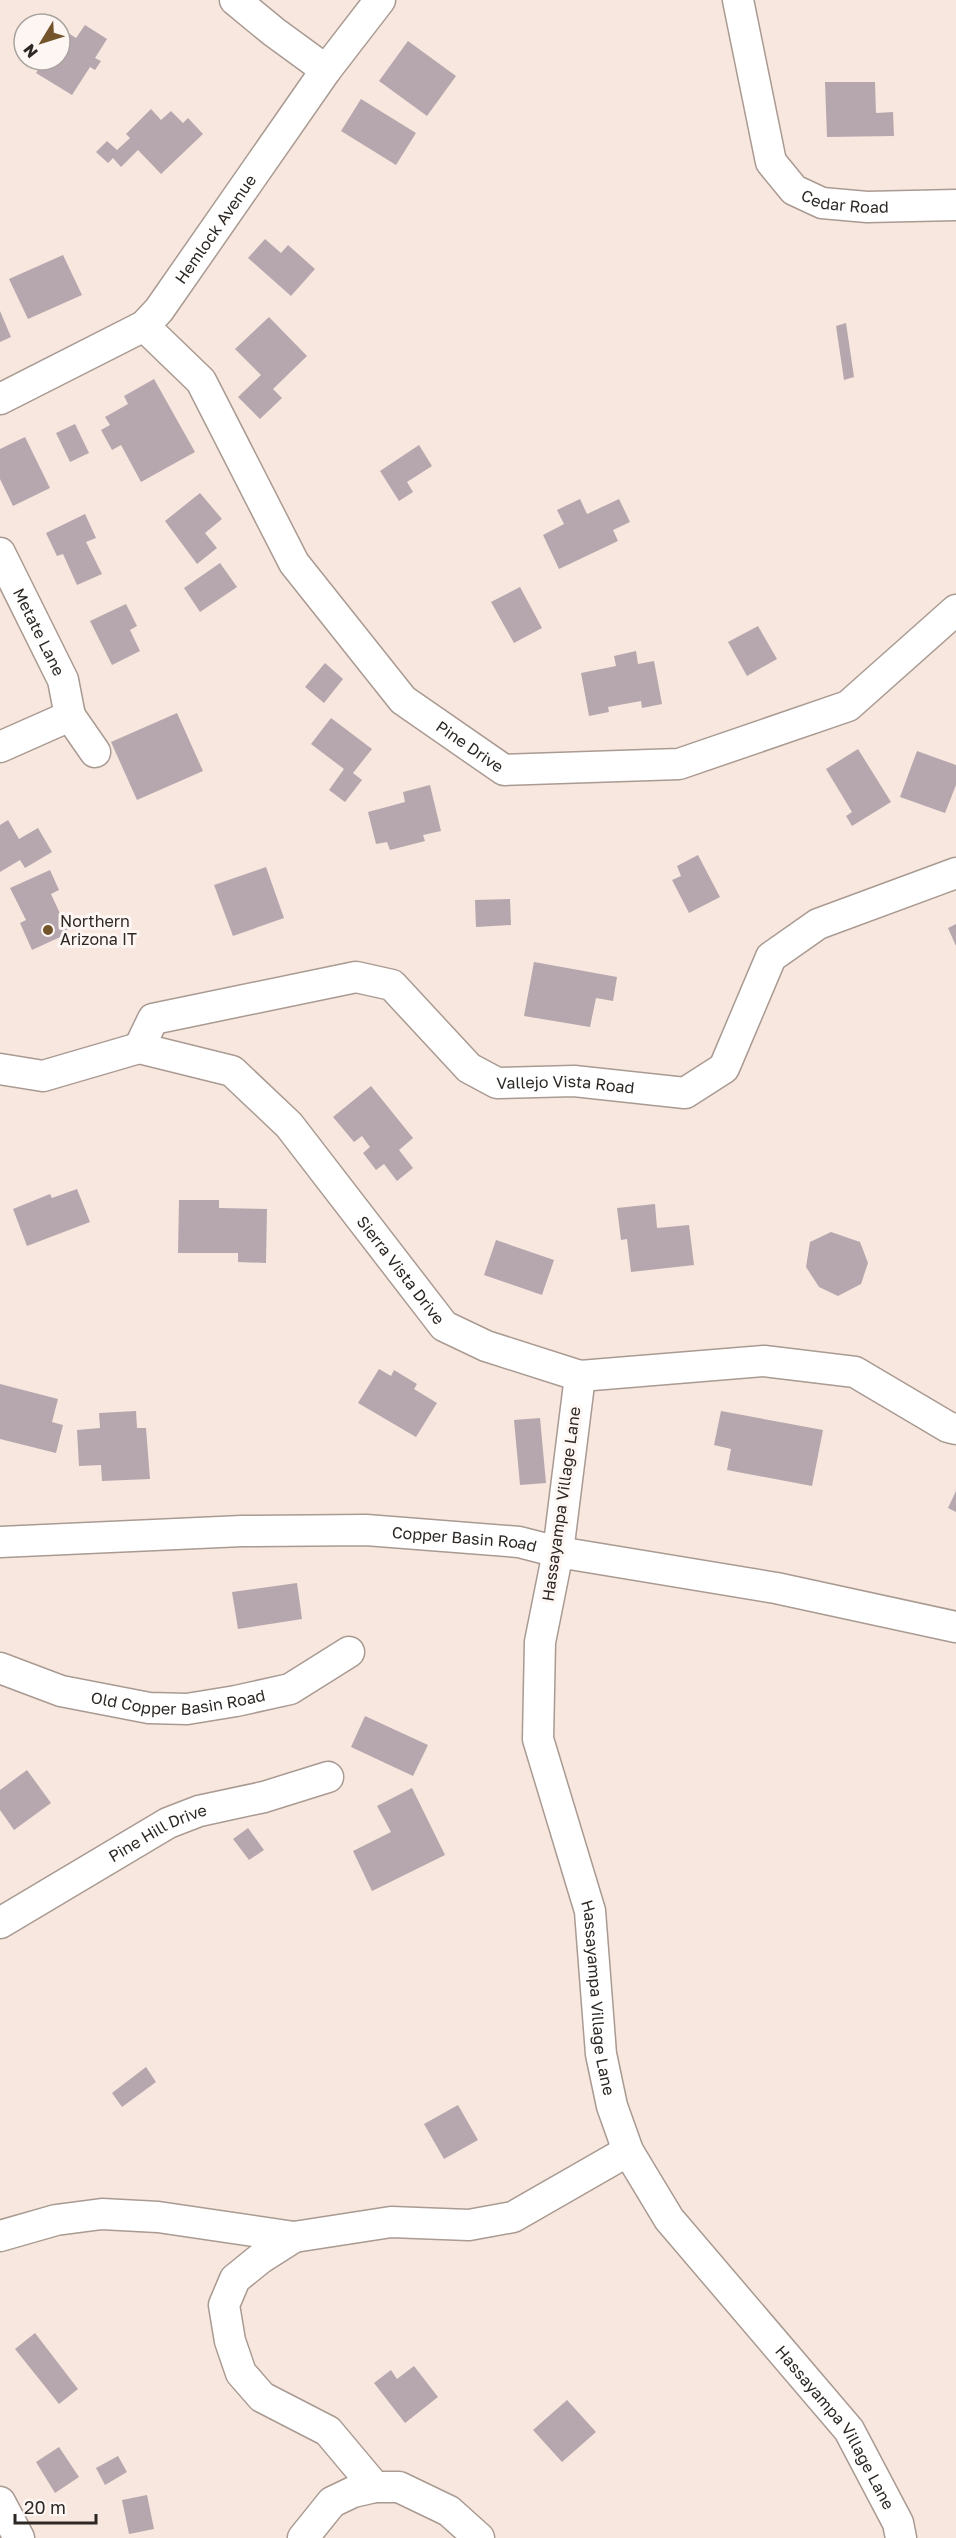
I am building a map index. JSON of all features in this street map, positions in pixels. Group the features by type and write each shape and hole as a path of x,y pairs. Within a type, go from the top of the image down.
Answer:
{"street":[{"path":"235,0 326,70"},
{"name":"Hemlock Avenue","path":"0,399 144,326 159,310 326,70 380,0"},
{"name":"Cedar Road","path":"738,0 771,162 794,190 822,203 867,207 956,205"},
{"name":"Pine Drive","path":"144,326 201,381 294,563 403,700 504,770 679,764 848,706 956,610"},
{"name":"Metate Lane","path":"0,552 63,680 70,716"},
{"path":"0,747 70,716 95,752"},
{"name":"Vallejo Vista Road","path":"139,1048 153,1019 356,977 392,985 469,1068 497,1083 574,1081 685,1093 724,1068 771,957 818,924 956,873"},
{"path":"0,1069 43,1076 139,1048"},
{"name":"Sierra Vista Drive","path":"139,1048 232,1071 290,1125 444,1326 486,1346 580,1376 764,1361 855,1372 948,1427 956,1429"},
{"name":"Hassayampa Village Lane","path":"580,1376 558,1552 540,1642 538,1739 590,1911 601,2054 612,2106 628,2151 669,2219 849,2430 898,2523 901,2538"},
{"name":"Copper Basin Road","path":"0,1542 242,1531 366,1530 519,1542 558,1552 776,1588 956,1627"},
{"name":"Old Copper Basin Road","path":"0,1668 72,1694 149,1707 187,1709 290,1689 349,1652"},
{"name":"Pine Hill Drive","path":"0,1923 168,1823 199,1811 264,1797 328,1777"},
{"path":"0,2236 56,2220 102,2214 159,2217 294,2237 391,2222 468,2225 513,2217 628,2151"},
{"path":"294,2237 261,2258 235,2279 224,2305 230,2341 242,2373 262,2397 328,2431 375,2487"},
{"path":"303,2538 332,2502 353,2492 375,2487 399,2487 449,2511 479,2538"},
{"path":"0,2502 19,2538"}],"building":[{"path":"85,25 107,39 95,58 101,61 95,70 90,67 72,95 36,73 72,72 72,35 76,38"},
{"path":"408,41 456,76 427,116 379,81"},
{"path":"825,82 875,82 876,113 893,112 894,136 827,137"},
{"path":"361,99 416,133 396,165 341,131"},
{"path":"151,109 161,120 171,111 183,123 188,118 203,134 161,174 138,150 121,167 113,158 108,163 96,152 107,141 117,150 130,138 126,134"},
{"path":"265,239 281,253 288,245 315,269 291,296 248,258"},
{"path":"63,255 82,295 28,319 9,279"},
{"path":"0,311 11,337 0,342"},
{"path":"269,317 307,356 273,389 282,398 260,419 238,397 261,375 235,349"},
{"path":"846,323 854,377 844,380 836,326"},
{"path":"154,379 195,452 141,482 121,445 112,450 101,430 110,425 105,417 128,404 124,396"},
{"path":"75,424 89,453 70,462 56,433"},
{"path":"25,437 50,488 13,506 0,479 0,449"},
{"path":"419,445 432,466 407,482 413,492 399,501 380,471"},
{"path":"200,493 222,519 205,533 217,548 197,564 165,521"},
{"path":"580,499 587,514 619,499 630,522 613,530 618,541 559,569 543,535 564,524 557,510"},
{"path":"85,514 96,538 86,542 102,574 77,585 63,554 57,556 46,533"},
{"path":"220,563 237,587 200,612 184,588"},
{"path":"520,587 542,628 514,643 491,602"},
{"path":"126,604 137,626 130,630 140,651 112,665 90,621"},
{"path":"758,626 777,659 747,676 728,642"},
{"path":"636,651 638,664 654,661 662,704 642,708 641,701 608,707 609,712 589,716 581,673 616,666 614,656"},
{"path":"325,663 343,679 324,703 305,687"},
{"path":"177,713 203,771 137,800 111,742"},
{"path":"331,718 372,749 353,773 362,780 345,802 329,790 344,769 311,744"},
{"path":"858,749 891,802 852,826 846,816 852,812 826,769"},
{"path":"917,751 956,765 956,785 945,813 900,797"},
{"path":"430,785 441,831 423,835 425,841 390,850 387,842 376,844 368,812 405,802 403,792"},
{"path":"8,820 19,839 38,828 52,852 25,868 20,860 0,872 0,825"},
{"path":"698,855 720,897 689,913 672,880 681,876 677,866"},
{"path":"266,867 284,918 233,936 214,885"},
{"path":"50,870 59,890 51,894 69,933 32,950 20,923 26,920 10,888"},
{"path":"510,899 511,925 476,927 475,900"},
{"path":"956,924 956,946 948,928"},
{"path":"534,962 617,977 613,1001 596,998 590,1027 524,1016"},
{"path":"371,1086 413,1138 399,1150 413,1168 397,1181 384,1164 376,1170 363,1153 370,1147 362,1136 354,1142 333,1117"},
{"path":"77,1189 90,1222 27,1246 13,1209 50,1194 52,1198"},
{"path":"179,1200 219,1200 219,1208 267,1209 266,1263 238,1262 238,1253 178,1253"},
{"path":"655,1204 657,1228 689,1225 694,1265 631,1272 627,1239 621,1240 617,1208"},
{"path":"831,1232 860,1242 868,1263 861,1284 838,1296 819,1287 806,1267 810,1242"},
{"path":"496,1240 554,1260 542,1295 484,1275"},
{"path":"379,1369 391,1376 394,1370 417,1384 414,1389 437,1403 416,1437 358,1403"},
{"path":"0,1384 58,1399 52,1422 63,1425 56,1453 0,1439"},
{"path":"136,1411 137,1428 146,1428 150,1479 102,1481 101,1465 79,1466 77,1430 100,1428 99,1413"},
{"path":"721,1411 823,1430 812,1486 727,1470 731,1449 714,1445"},
{"path":"540,1418 546,1483 520,1485 514,1420"},
{"path":"956,1491 956,1512 948,1508"},
{"path":"297,1583 302,1619 238,1629 232,1592"},
{"path":"365,1716 428,1745 413,1776 351,1747"},
{"path":"27,1770 51,1803 14,1830 0,1810 0,1790"},
{"path":"412,1788 445,1855 372,1891 353,1851 391,1832 377,1806"},
{"path":"248,1828 264,1850 249,1860 233,1839"},
{"path":"146,2067 156,2082 122,2107 112,2093"},
{"path":"458,2105 478,2140 444,2159 424,2124"},
{"path":"35,2333 78,2389 59,2404 15,2349"},
{"path":"414,2366 438,2397 405,2423 374,2383 391,2370 397,2379"},
{"path":"567,2400 596,2432 562,2462 533,2430"},
{"path":"59,2447 79,2477 55,2493 36,2462"},
{"path":"118,2456 127,2472 105,2485 96,2468"},
{"path":"147,2495 154,2529 129,2534 122,2500"}],"place":[{"name":"Northern Arizona IT","path":"48,930"}]}
